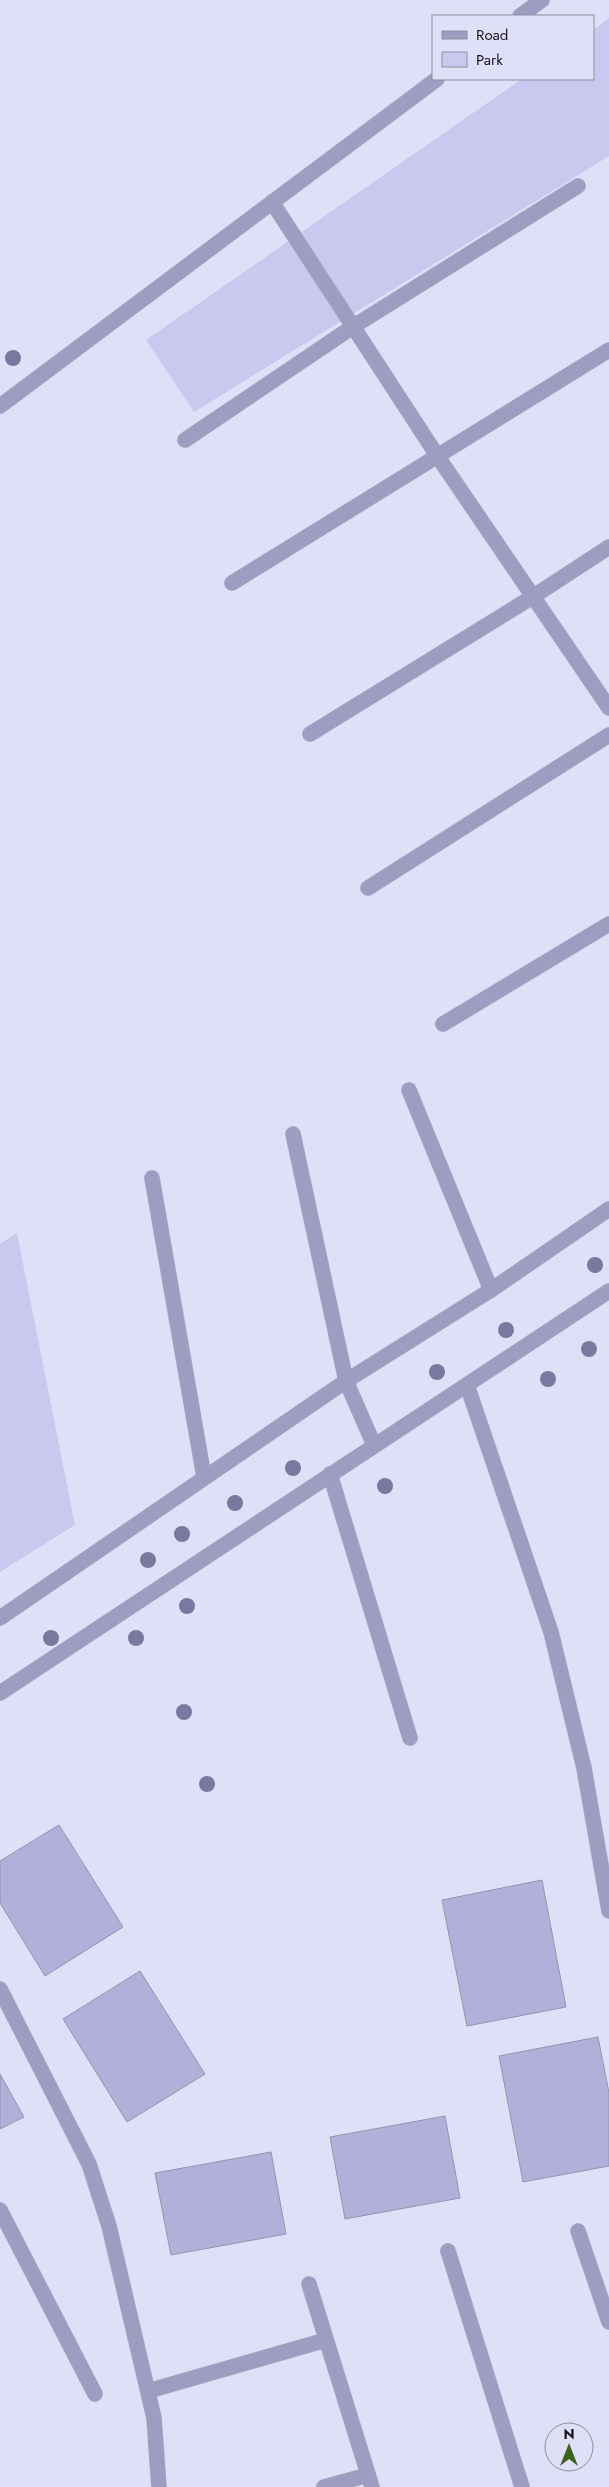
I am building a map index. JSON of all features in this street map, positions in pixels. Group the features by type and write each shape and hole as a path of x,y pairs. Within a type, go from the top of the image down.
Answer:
{"street":[{"path":"521,15 542,0"},
{"path":"0,406 436,80"},
{"path":"185,440 354,326 578,186"},
{"path":"272,202 438,457 609,708"},
{"path":"232,583 609,350"},
{"path":"310,734 534,596 609,547"},
{"path":"368,888 609,735"},
{"path":"443,1024 609,924"},
{"path":"409,1090 490,1290"},
{"path":"293,1134 346,1381 374,1445"},
{"path":"152,1178 204,1477"},
{"path":"0,1618 346,1381 490,1290 609,1208"},
{"path":"0,1693 609,1290"},
{"path":"467,1385 551,1632 584,1768 609,1910"},
{"path":"330,1474 410,1738"},
{"path":"0,1989 89,2164 109,2226 154,2418 159,2487"},
{"path":"0,2210 95,2394"},
{"path":"578,2230 609,2322"},
{"path":"448,2251 522,2487"},
{"path":"309,2284 370,2481 324,2487"},
{"path":"148,2391 326,2340"}],"green space":[{"path":"609,18 609,156 194,412 146,340 521,80 594,80 594,29"},
{"path":"17,1233 75,1525 0,1572 0,1244"}],"building":[{"path":"59,1825 123,1927 45,1976 0,1903 0,1861"},
{"path":"542,1880 566,2007 467,2026 442,1900"},
{"path":"140,1971 205,2074 127,2122 63,2019"},
{"path":"598,2037 609,2093 609,2166 523,2182 499,2056"},
{"path":"0,2074 24,2117 0,2129"},
{"path":"445,2116 460,2198 345,2219 330,2137"},
{"path":"271,2152 286,2234 171,2255 155,2173"}]}
